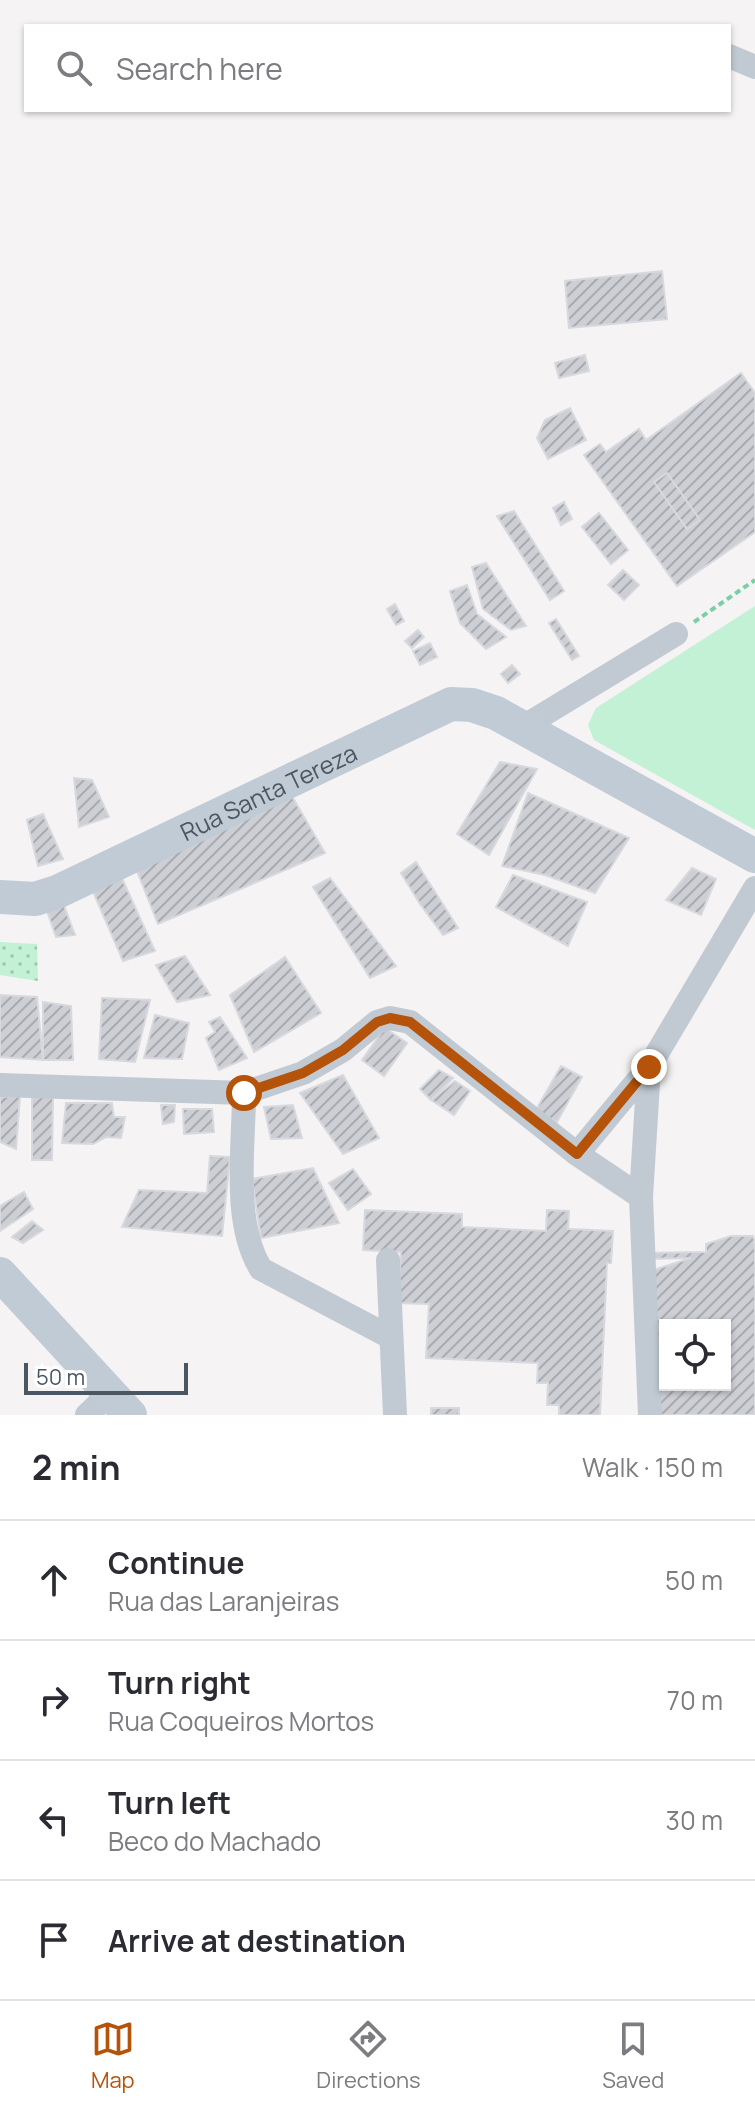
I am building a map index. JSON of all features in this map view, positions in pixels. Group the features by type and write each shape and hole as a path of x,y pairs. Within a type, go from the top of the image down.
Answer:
{"street":[{"path":"731,57 755,67"},
{"path":"523,727 676,634"},
{"name":"Rua Santa Tereza","path":"6,898 35,899 57,892 441,707 472,705 523,727 755,856"},
{"path":"577,1154 649,1067 755,888"},
{"path":"0,1085 244,1093 303,1073 343,1050 377,1022 390,1018 410,1022 577,1154 641,1197"},
{"path":"649,1067 641,1197 650,1415"},
{"path":"244,1093 243,1222 250,1252 261,1269 390,1337"},
{"path":"388,1260 395,1415"},
{"path":"0,1274 109,1408"}],"path":[{"path":"676,634 755,580"}],"green space":[{"path":"755,606 755,830 594,740 588,725 596,708"},
{"path":"0,942 37,944 38,981 0,975"}],"building":[{"path":"662,271 667,319 569,328 565,281"},
{"path":"585,355 589,371 559,378 555,363"},
{"path":"741,373 755,393 755,532 677,586 584,455 600,444 606,452 639,429 646,440"},
{"path":"570,408 586,440 548,459 537,438 545,420"},
{"path":"667,473 700,520 687,529 654,482"},
{"path":"564,502 572,519 561,525 553,508"},
{"path":"514,511 564,591 550,600 497,516"},
{"path":"599,513 628,550 611,564 582,527"},
{"path":"486,563 526,626 511,630 483,609 472,567"},
{"path":"623,570 639,585 624,600 608,585"},
{"path":"467,585 477,614 506,637 486,649 460,623 450,591"},
{"path":"395,604 404,621 396,625 387,609"},
{"path":"556,619 579,656 572,660 549,623"},
{"path":"418,630 424,637 412,648 405,641"},
{"path":"430,643 437,657 420,665 413,651"},
{"path":"512,665 520,674 508,683 501,674"},
{"path":"500,762 537,769 489,855 457,834"},
{"path":"74,778 92,780 109,817 79,827"},
{"path":"289,791 325,853 158,924 135,866"},
{"path":"528,793 629,838 595,893 545,875 502,866"},
{"path":"43,814 63,859 38,866 27,820"},
{"path":"416,862 458,928 443,935 420,904 401,873"},
{"path":"692,868 716,879 701,915 666,900"},
{"path":"120,874 155,951 123,961 91,887"},
{"path":"513,875 587,902 568,946 496,907"},
{"path":"330,878 396,966 370,978 313,887"},
{"path":"63,903 75,935 56,937 47,911"},
{"path":"185,956 210,995 177,1002 156,965"},
{"path":"285,957 321,1013 254,1052 230,995"},
{"path":"0,995 37,997 43,1060 0,1057"},
{"path":"102,998 150,1000 135,1062 99,1059"},
{"path":"43,1002 71,1006 73,1060 43,1060"},
{"path":"155,1015 189,1023 182,1059 144,1058"},
{"path":"220,1017 247,1058 219,1070 206,1038 215,1032 209,1022"},
{"path":"385,1028 407,1043 384,1076 362,1060"},
{"path":"561,1066 582,1077 557,1122 536,1110"},
{"path":"439,1070 453,1078 431,1100 420,1089"},
{"path":"343,1075 379,1138 343,1154 300,1093"},
{"path":"455,1081 470,1091 454,1115 431,1100"},
{"path":"20,1096 16,1149 0,1142 0,1097"},
{"path":"53,1096 52,1160 32,1160 32,1098"},
{"path":"66,1103 112,1103 114,1117 125,1117 121,1138 106,1137 93,1144 62,1143"},
{"path":"161,1105 175,1105 174,1122 163,1124"},
{"path":"293,1105 302,1138 271,1139 264,1107"},
{"path":"183,1109 212,1109 214,1132 184,1134"},
{"path":"210,1156 230,1157 222,1236 122,1227 139,1190 207,1193"},
{"path":"313,1168 339,1223 261,1238 252,1179"},
{"path":"353,1169 371,1194 348,1210 329,1183"},
{"path":"24,1192 33,1209 0,1231 0,1206"},
{"path":"365,1210 462,1214 462,1227 546,1231 547,1210 569,1211 568,1229 613,1231 611,1263 607,1263 600,1415 559,1415 559,1405 547,1405 548,1383 537,1383 538,1363 426,1358 429,1304 398,1303 401,1252 363,1250"},
{"path":"32,1221 43,1230 23,1243 12,1237"},
{"path":"731,1236 753,1236 755,1242 755,1415 652,1415 650,1271 691,1258 647,1259 645,1253 706,1252 706,1244"},
{"path":"431,1408 459,1408 459,1415 431,1415"}],"route":[{"path":"244,1093 303,1073 343,1050 377,1022 399,1019 410,1022 577,1154 649,1067"}]}
